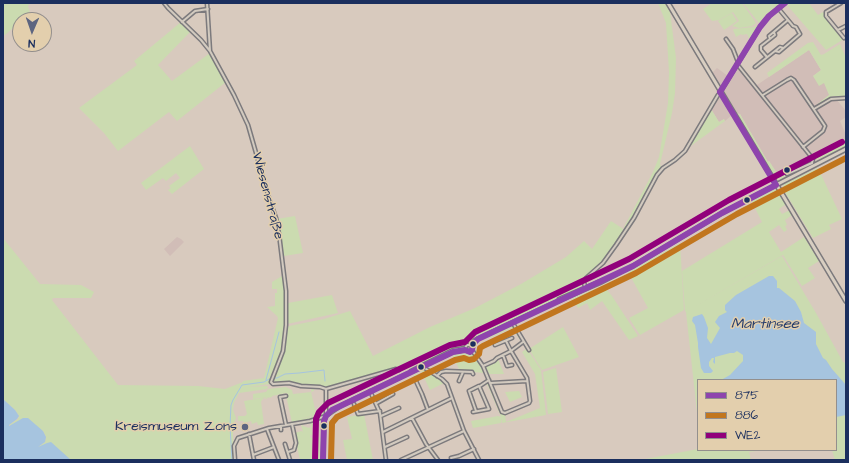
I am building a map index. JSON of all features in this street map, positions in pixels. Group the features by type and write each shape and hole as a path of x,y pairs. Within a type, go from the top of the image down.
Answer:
{"main road":[{"path":"668,3 846,301"},
{"path":"776,185 846,149"}],"street":[{"path":"164,3 201,40 210,52"},
{"path":"207,3 210,52"},
{"path":"584,289 584,282 586,278 607,258 630,226 657,175 663,168 685,151 760,27 769,16 785,3"},
{"path":"841,3 826,12 826,16 844,38"},
{"path":"755,67 780,47 784,48 800,34 796,27 778,8"},
{"path":"182,22 195,11 208,9"},
{"path":"767,57 761,48 770,39 769,36 788,20"},
{"path":"838,30 846,26"},
{"path":"726,40 733,49 737,63 813,161 788,174"},
{"name":"Wiesenstraße","path":"210,52 248,125 279,234 286,291 286,325 283,351 271,382 273,384 289,382 301,386 320,387 326,389"},
{"path":"763,95 786,80 792,79 825,124 823,131 803,147"},
{"path":"814,110 831,99 846,98"},
{"path":"398,378 453,352 465,349 467,345 471,345 478,339 643,261 727,210 776,185"},
{"path":"514,325 529,350"},
{"path":"495,345 512,338"},
{"path":"235,460 234,446 237,438 286,424 326,416 336,408 453,350 465,349 471,351 476,356 483,366 503,413 529,402 527,381 506,341"},
{"path":"483,366 494,361 523,342"},
{"path":"471,345 471,351"},
{"path":"503,355 507,366 512,364"},
{"path":"427,364 427,369"},
{"path":"427,364 431,371"},
{"path":"423,366 447,384 464,431 479,460"},
{"path":"323,460 326,389 396,369 399,370"},
{"path":"437,376 444,371 472,372 473,374"},
{"path":"459,381 463,372"},
{"path":"415,379 428,410"},
{"path":"489,380 469,391 474,411 493,408"},
{"path":"490,383 527,381"},
{"path":"480,386 489,409"},
{"path":"370,391 380,411 386,460"},
{"path":"376,403 393,394"},
{"path":"286,396 280,397 286,424"},
{"path":"383,432 452,398"},
{"path":"354,404 358,414 380,411"},
{"path":"381,416 399,408"},
{"path":"319,418 324,420"},
{"path":"412,418 428,447 438,460"},
{"path":"288,452 294,450 296,443 292,424"},
{"path":"280,426 281,430"},
{"path":"267,429 280,460"},
{"path":"401,460 464,431"},
{"path":"249,434 254,460"},
{"path":"385,447 407,437"},
{"path":"285,444 290,460"},
{"path":"253,455 275,447"},
{"path":"451,458 474,449"}],"shaded area":[{"path":"809,50 821,70 813,76 824,82 830,95 813,108 816,111 832,100 836,99 846,111 846,117 840,121 846,135 846,140 813,158 810,162 794,168 779,177 769,161 768,162 740,114 737,113 723,90 738,68 754,87"},
{"path":"717,68 728,76 721,87 712,73"},
{"path":"721,96 732,115 725,121 724,119 719,122 711,109"},
{"path":"177,237 184,242 170,256 164,249"}],"green space":[{"path":"3,3 30,3 28,6 30,12 12,12 12,29 5,35 3,34"},
{"path":"658,3 665,3 670,12 676,58 675,93 660,164 661,167 626,230 624,227 653,172 659,157 668,103 669,72 666,23"},
{"path":"712,3 742,3 756,23 752,26 739,28 732,26 739,21 733,12 719,20 712,21 703,9"},
{"path":"743,3 781,3 759,23"},
{"path":"789,3 809,3 818,15 823,12 844,39 826,50 787,5"},
{"path":"732,13 737,21 724,30 718,21"},
{"path":"181,22 191,31 158,65 172,81 210,53 226,82 177,121 169,112 118,151 104,133 79,108 137,65 134,61"},
{"path":"758,25 750,40 747,34 741,34 736,37 733,30 753,27"},
{"path":"813,42 821,55 840,44 846,58 846,96 833,96 816,105 829,95 824,83 819,86 813,76 821,70 809,50 769,77 767,73 808,43"},
{"path":"711,109 719,122 724,119 725,121 688,148"},
{"path":"740,114 768,162 769,161 779,176 786,173 783,178 779,180 776,178 738,115"},
{"path":"846,140 846,146 829,155 815,160 813,158"},
{"path":"190,146 204,169 172,194 168,190 171,188 169,186 180,178 176,173 166,181 163,178 146,190 141,183"},
{"path":"818,168 842,219 829,225 831,229 813,238 783,189 783,186 784,184"},
{"path":"773,190 778,190 786,204 779,209 782,214 790,210 792,215 785,220 787,230 784,232 779,225 769,232 781,252 804,237 819,261 808,268 815,278 802,286 783,255 689,310 782,256 843,362 846,363 846,460 835,460 832,451 837,451 837,379 697,379 697,413 685,311 682,271 762,222 751,200"},
{"path":"295,216 303,253 284,256 277,219"},
{"path":"611,221 625,230 604,260 584,278 578,290 471,341 464,347 457,349 458,347 428,361 380,372 330,387 307,386 284,382 249,387 268,387 267,389 239,393 234,403 233,410 236,418 233,425 234,460 71,460 38,447 45,442 46,437 43,431 9,425 18,419 19,416 3,399 3,238 40,284 81,285 94,292 91,298 53,298 52,300 118,385 198,386 225,389 243,381 264,378 278,318 267,307 275,306 275,293 277,293 277,289 272,289 272,282 282,276 286,294 286,325 281,353 274,377 285,348 287,328 289,326 324,319 350,311 373,356 430,327 475,308 521,284 566,257 584,241 592,249"},
{"path":"680,243 684,310 640,335 629,318 648,308 628,272"},
{"path":"604,286 638,336 629,340 602,301 590,310 587,303 578,308 572,298"},
{"path":"332,295 338,313 287,324 288,303"},
{"path":"513,324 513,327 541,370 546,415 502,423 501,418 501,423 473,428 471,421 498,416 501,417 488,386 485,383 488,383 502,413 505,415 506,422 540,408 535,374 522,352 526,349 512,328 490,338 489,336"},
{"path":"563,327 579,357 542,370 529,349"},
{"path":"463,352 472,354 480,362 485,373 460,371 452,354"},
{"path":"498,359 504,374 489,374 485,366"},
{"path":"556,368 562,412 548,414 543,372"},
{"path":"423,369 444,383 430,390 421,371 415,374 418,375 415,377 413,373"},
{"path":"286,387 292,390 293,394 311,392 316,413 325,412 299,419 324,414 318,417 292,423 286,395 288,394 286,393 272,396 267,399 264,398 262,400 264,424 258,425 257,422 252,424 251,421 244,423 243,421 238,421 238,416 245,416 247,414 244,401 269,397 253,399 253,394 266,392 268,389"},
{"path":"519,391 522,397 510,402 505,392"},
{"path":"364,414 373,460 347,460 343,440 352,439 347,417"},
{"path":"314,422 313,427 311,428 313,435 310,435 311,438 323,437 322,460 300,460 294,433 302,431 303,433 301,423 303,426 309,428 311,426 310,423"},
{"path":"697,449 697,451 756,451 749,452 751,460 640,460"}],"water":[{"name":"Martinsee","path":"769,276 773,276 777,281 777,288 795,301 801,312 804,323 816,332 816,344 823,358 846,385 846,415 837,417 837,379 723,379 730,375 743,361 743,355 737,351 715,357 715,364 713,362 714,358 712,358 709,362 709,366 713,371 711,373 704,373 701,368 695,325 692,321 693,317 702,314 704,317 708,328 707,338 711,344 720,328 715,322 719,316 727,312 725,310 725,305 736,295"},
{"path":"3,399 19,416 9,426 23,418 28,418 43,431 46,437 45,442 38,447 51,442 71,460 3,460"}],"waterway":[{"path":"266,380 279,332"},
{"path":"273,378 277,378 285,374 324,370 325,381"},
{"path":"232,460 230,426 231,405 233,400 242,385 264,382 271,378"}],"transit line":[{"name":"875","path":"720,92 760,27 769,16 785,3"},
{"name":"875","path":"720,92 776,185"},
{"name":"WE2","path":"315,460 316,419 319,412 328,403 450,345 465,342 475,332 629,259 729,200 842,142"},
{"name":"886","path":"331,460 332,423 337,417 455,360 464,358 469,360 474,359 479,354 480,348 483,346 636,273 737,214 846,158"},
{"name":"875","path":"323,460 324,421 326,416 332,410 453,352 465,350 470,352 473,344 478,339 633,266 722,213 776,185"}],"place":[{"name":"Kreismuseum Zons","path":"245,427"}]}
